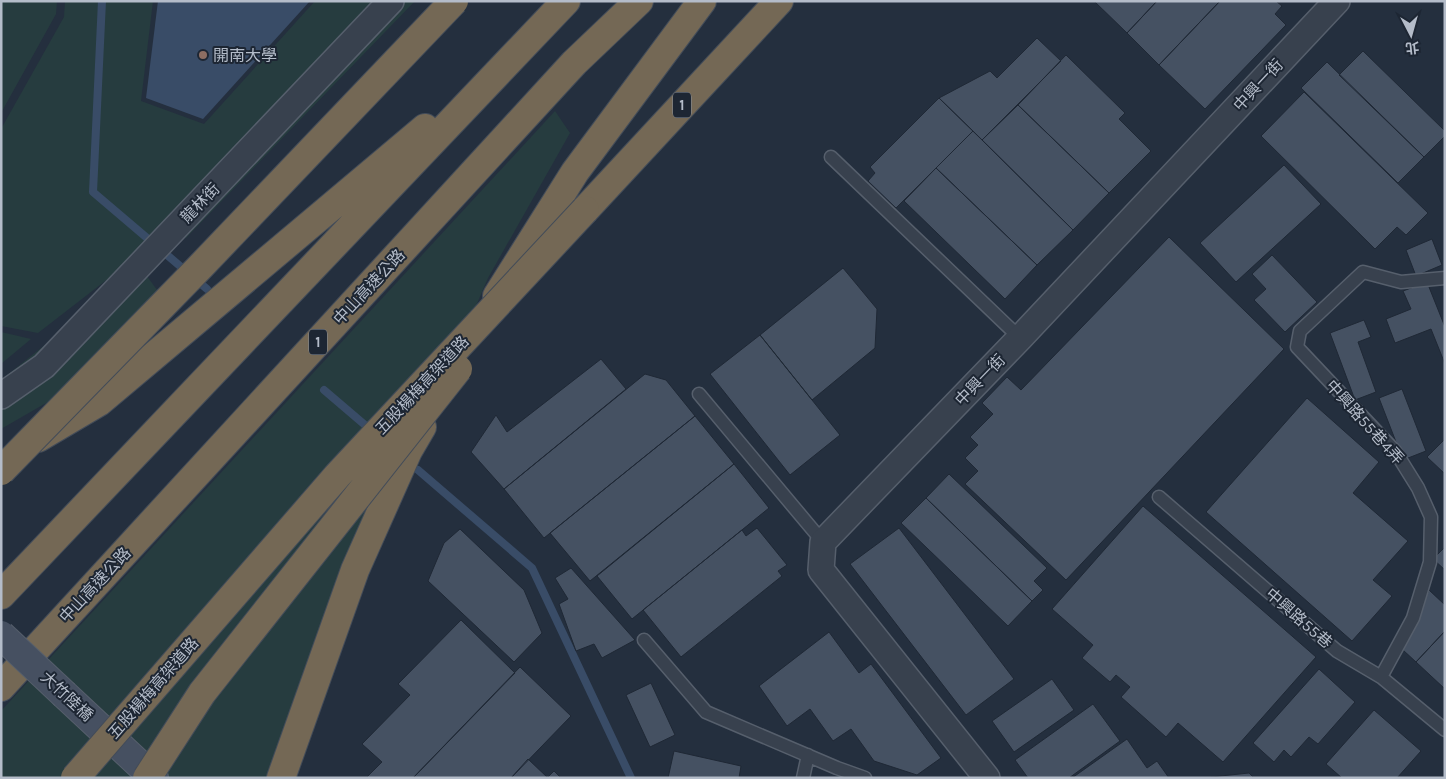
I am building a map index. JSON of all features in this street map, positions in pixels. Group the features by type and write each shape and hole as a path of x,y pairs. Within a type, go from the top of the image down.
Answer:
{"highway":[{"path":"1,470 194,273 454,1"},
{"path":"1,595 566,1"},
{"name":"中山高速公路","path":"1,687 574,63 639,1"},
{"path":"281,778 356,570 408,451 511,272 574,172 702,1"},
{"name":"五股楊梅高架道路","path":"74,778 337,476 779,1"},
{"path":"1,459 99,402 532,38"},
{"path":"148,778 202,693 585,210"}],"main road":[{"name":"大竹陸橋","path":"1,635 154,778"}],"street":[{"name":"龍林街","path":"1,396 44,366 391,1"},
{"name":"中興一街","path":"823,542 1020,338 1326,5"},
{"path":"823,542 821,570 987,778"}],"lane":[{"path":"832,157 1020,338"},
{"name":"中興路55巷4弄","path":"1381,677 1413,618 1430,562 1431,517 1418,488 1395,451 1297,347 1300,332 1362,272 1401,282 1445,278"},
{"path":"699,394 823,542"},
{"name":"中興路55巷","path":"1159,496 1337,651 1381,677 1445,730"},
{"path":"644,640 706,712 865,778"},
{"path":"803,778 808,755"}],"green space":[{"path":"1,1 57,1 56,14 1,113"},
{"path":"65,1 153,1 141,101 204,124 315,1 415,1 186,238 161,226 131,261 38,333 1,326 1,129 64,17"},
{"path":"555,111 570,133 488,278 354,590 267,778 1,778 1,711"},
{"path":"141,268 171,309 60,395 1,429 1,380"},
{"path":"1,332 31,339 1,364"}],"water":[{"name":"開南大學","path":"158,1 310,1 203,119 146,98"}],"building":[{"path":"1094,1 1157,1 1127,33"},
{"path":"1157,1 1220,1 1159,65 1127,33"},
{"path":"1220,1 1276,1 1282,6 1275,14 1286,25 1205,109 1159,65"},
{"path":"1037,38 1061,61 982,140 939,98 990,71 997,78"},
{"path":"1363,51 1445,131 1445,136 1424,157 1339,75"},
{"path":"1066,55 1125,113 1119,119 1151,151 1109,193 1018,105"},
{"path":"1327,62 1424,157 1398,183 1301,88"},
{"path":"1304,92 1428,213 1406,235 1397,227 1375,249 1261,136"},
{"path":"939,98 973,131 896,208 868,181 875,173 870,167"},
{"path":"1018,105 1109,193 1073,230 982,140"},
{"path":"973,131 1073,230 1037,265 936,168"},
{"path":"1284,165 1321,204 1236,282 1200,243"},
{"path":"936,168 1037,265 1005,299 904,201"},
{"path":"1169,237 1284,349 1066,580 965,484 978,471 965,458 978,445 970,437 993,414 982,403 1007,377 1021,390"},
{"path":"1432,239 1442,265 1416,276 1406,250"},
{"path":"1272,255 1317,302 1285,332 1254,300 1266,289 1252,274"},
{"path":"843,268 877,309 875,348 812,400 760,335"},
{"path":"1427,282 1445,327 1445,364 1431,329 1395,343 1386,319 1411,309 1403,291"},
{"path":"1364,320 1371,337 1358,342 1376,392 1355,400 1330,333"},
{"path":"760,335 840,435 790,475 710,374"},
{"path":"601,359 626,389 504,489 471,452 496,415 507,432"},
{"path":"645,374 666,380 695,416 544,538 504,489"},
{"path":"1402,389 1426,451 1403,460 1379,398"},
{"path":"1307,398 1379,462 1353,493 1408,541 1373,580 1392,596 1352,641 1206,512"},
{"path":"695,416 734,464 590,581 550,533"},
{"path":"1445,439 1445,474 1427,457"},
{"path":"734,464 769,508 632,619 597,576"},
{"path":"949,474 1047,568 1034,581 1043,590 1032,601 926,498"},
{"path":"926,498 1032,601 1008,626 901,523"},
{"path":"1143,506 1316,657 1223,762 1178,723 1166,737 1121,697 1130,687 1116,675 1110,682 1082,658 1093,645 1052,609"},
{"path":"757,528 787,565 778,571 782,576 681,657 643,610 742,530 746,536"},
{"path":"899,528 1014,679 966,715 850,564"},
{"path":"460,529 524,590 542,633 514,662 428,581 444,543"},
{"path":"1445,547 1445,570 1433,559"},
{"path":"571,568 635,640 602,658 594,644 576,651 559,604 568,599 555,578"},
{"path":"1429,590 1445,605 1445,631 1416,662 1403,650"},
{"path":"461,620 515,673 413,778 366,778 382,762 362,744 410,695 398,684"},
{"path":"1445,631 1445,689 1416,662"},
{"path":"829,632 859,673 871,664 941,758 917,775 874,761 851,729 833,741 810,709 787,726 759,686"},
{"path":"520,667 571,716 511,778 413,778"},
{"path":"1319,669 1355,702 1318,744 1309,737 1291,757 1284,750 1274,762 1253,743"},
{"path":"1052,679 1074,710 1014,752 992,721"},
{"path":"651,683 675,735 650,747 626,695"},
{"path":"1093,704 1120,741 1069,778 1028,778 1015,760"},
{"path":"1374,710 1421,751 1397,778 1342,778 1326,764"},
{"path":"1127,739 1147,768 1157,761 1169,778 1072,778"},
{"path":"674,751 741,766 739,778 668,778"},
{"path":"528,759 548,778 511,778"},
{"path":"554,771 561,778 547,778"},
{"path":"1249,773 1254,778 1211,778 1211,777"}],"waterway":[{"path":"102,1 93,192 207,289"},
{"path":"324,390 372,431"},
{"path":"418,470 532,568 631,778"}],"place":[{"name":"開南大學","path":"203,55"}]}
